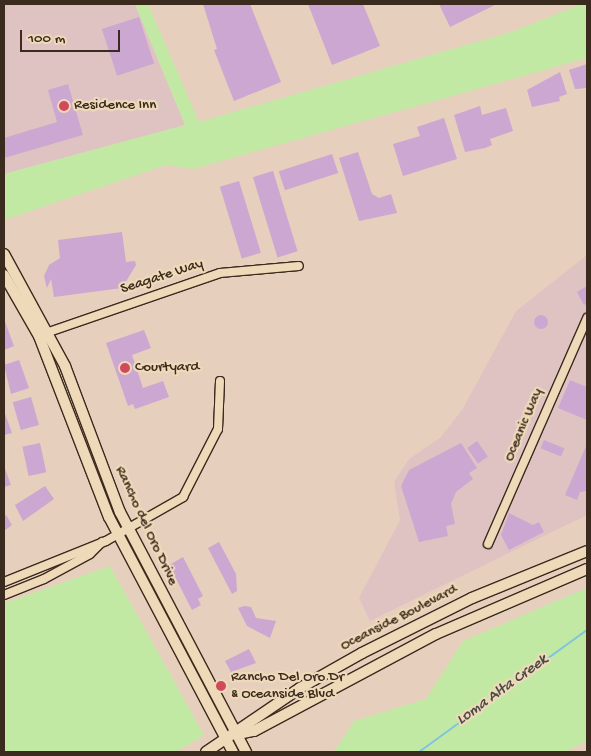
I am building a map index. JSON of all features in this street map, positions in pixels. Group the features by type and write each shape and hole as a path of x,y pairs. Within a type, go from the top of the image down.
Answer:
{"main road":[{"name":"Rancho del Oro Drive","path":"4,254 49,331 128,530 246,752"},
{"name":"Rancho del Oro Drive","path":"4,276 39,336 118,535 233,752"},
{"name":"Oceanside Boulevard","path":"206,752 237,734 300,688 414,626 587,551"},
{"name":"Oceanside Boulevard","path":"237,734 254,731 486,610 587,569"}],"street":[{"name":"Seagate Way","path":"39,336 226,271 299,266"},
{"name":"Oceanic Way","path":"488,544 587,318"},
{"path":"4,582 84,546 102,542 128,530 163,512 190,489 218,429 220,381"},
{"path":"4,595 44,579 90,554 102,542"}],"shaded area":[{"path":"4,4 135,4 185,125 4,174"},
{"path":"587,255 587,515 370,621 359,598 400,520 394,482 409,459 440,438 462,410 516,311"}],"green space":[{"path":"135,4 148,4 199,122 511,32 582,4 587,4 587,58 193,169 166,165 4,220 4,174 185,125"},
{"path":"110,566 204,735 176,752 4,752 4,603"},
{"path":"587,588 587,741 565,752 334,752 354,721 426,699 463,641"}],"building":[{"path":"203,4 250,4 281,82 234,101 214,50 217,49"},
{"path":"308,4 363,4 380,46 332,65"},
{"path":"439,4 494,4 495,5 450,27"},
{"path":"139,17 154,64 117,76 102,29"},
{"path":"587,64 587,88 575,89 569,70"},
{"path":"560,72 567,94 559,97 560,101 532,107 527,90"},
{"name":"Residence Inn","path":"68,84 83,135 4,158 4,138 57,122 48,90"},
{"path":"480,106 482,115 506,108 513,131 490,139 492,145 465,152 454,115"},
{"path":"444,118 457,159 403,176 393,144 420,136 417,127"},
{"path":"358,152 372,194 379,198 391,194 397,213 359,221 339,158"},
{"path":"332,154 338,173 285,190 279,171"},
{"path":"273,171 298,251 277,257 253,177"},
{"path":"239,181 261,253 242,259 220,187"},
{"path":"122,232 126,262 135,261 136,265 122,288 54,297 51,279 47,288 44,276 49,265 60,258 58,240"},
{"path":"587,286 587,303 584,305 577,292"},
{"path":"541,315 546,317 548,322 546,327 541,329 536,327 534,322 536,317"},
{"path":"4,319 14,346 4,350"},
{"name":"Courtyard","path":"144,330 151,348 132,355 143,388 163,381 169,397 135,409 133,404 128,406 106,343"},
{"path":"19,360 29,388 11,394 4,365"},
{"path":"570,380 587,387 587,420 558,408"},
{"path":"31,397 39,425 21,430 13,402"},
{"path":"4,411 12,433 4,435"},
{"path":"544,440 564,448 561,457 541,448"},
{"path":"477,441 488,457 478,463 467,448"},
{"path":"40,443 46,472 29,476 22,447"},
{"path":"461,443 477,468 469,473 473,479 456,492 451,504 455,524 446,526 448,536 419,542 401,486 409,470"},
{"path":"587,444 587,491 580,492 577,500 565,495"},
{"path":"4,466 11,485 4,487"},
{"path":"45,486 54,499 23,521 15,505"},
{"path":"509,513 533,525 539,522 544,532 509,550 501,535"},
{"path":"6,515 12,525 4,531 4,517"},
{"path":"219,542 236,574 237,591 232,594 208,548"},
{"path":"183,557 203,596 198,599 201,605 192,610 169,565"},
{"path":"244,606 251,607 256,618 276,621 270,638 247,626 238,608"},
{"path":"249,649 256,663 231,672 225,661"}],"waterway":[{"name":"Loma Alta Creek","path":"419,752 587,630"}],"place":[{"name":"Residence Inn","path":"64,106"},
{"name":"Courtyard","path":"125,368"},
{"name":"Rancho Del Oro Dr & Oceanside Blvd","path":"221,686"}]}
